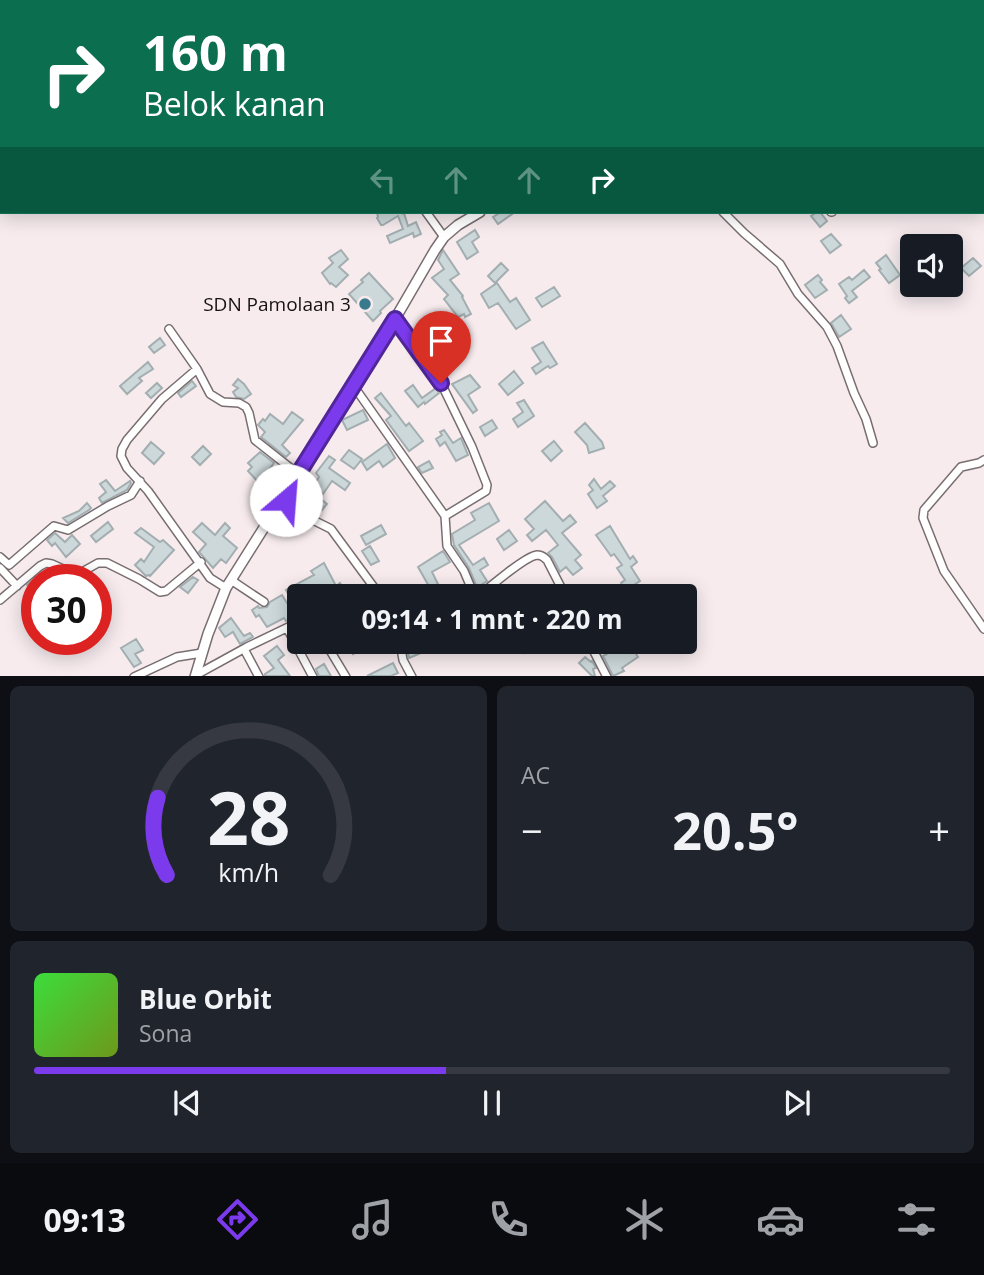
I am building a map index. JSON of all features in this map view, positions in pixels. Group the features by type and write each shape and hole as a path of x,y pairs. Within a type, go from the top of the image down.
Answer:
{"street":[{"path":"427,214 444,237"},
{"path":"195,676 229,584 395,319 426,263 444,237 477,214"},
{"path":"725,214 780,264 798,293 827,327 866,419 873,443"},
{"path":"395,319 441,383 487,485 486,491 444,516"},
{"path":"169,329 197,369 210,394 223,402 239,403 246,407 255,440 298,474"},
{"path":"197,369 162,399 127,440 122,449 122,461 140,481 211,578 264,602"},
{"path":"353,385 444,516 447,546 469,584"},
{"path":"984,460 961,467 924,510 923,518 944,571 984,629"},
{"path":"0,557 9,565 54,526 68,530 131,495 140,481"},
{"path":"285,495 286,500 301,514 331,529 372,584"},
{"path":"494,584 534,555 543,556 560,584"},
{"path":"0,600 40,566 47,564 76,573 101,562 107,563 160,592 166,591 201,562"},
{"path":"0,568 17,586"},
{"path":"195,676 287,628"},
{"path":"244,649 258,676"},
{"path":"136,676 177,657 202,653"},
{"path":"301,654 312,676"},
{"path":"332,654 344,676"},
{"path":"402,654 411,676"},
{"path":"595,654 606,676"}],"building":[{"path":"377,214 404,214 408,226 416,222 421,234 414,237 413,233 390,243 387,236 403,229 398,216 383,225"},
{"path":"498,214 512,214 498,224 493,217"},
{"path":"822,214 827,221 820,227 811,216"},
{"path":"475,230 479,237 472,242 478,252 467,259 457,242"},
{"path":"831,234 841,245 830,253 821,241"},
{"path":"341,250 348,259 339,267 348,275 336,287 330,284 322,273 333,263 329,258"},
{"path":"443,250 459,274 450,280 463,296 471,314 465,317 464,314 458,317 444,299 448,295 432,278 444,269 438,260"},
{"path":"886,255 900,275 889,283 876,263"},
{"path":"973,258 981,266 969,276 963,266"},
{"path":"501,263 508,270 495,283 488,276"},
{"path":"864,270 870,277 852,291 857,297 849,303 839,284 849,277 852,280"},
{"path":"369,273 393,299 373,321 349,294"},
{"path":"818,275 827,290 815,298 805,285"},
{"path":"497,283 510,302 516,298 530,320 516,329 498,303 489,308 481,294"},
{"path":"554,287 560,296 542,307 536,298"},
{"path":"841,315 851,329 839,337 831,323"},
{"path":"429,332 433,342 423,347 417,339"},
{"path":"160,338 165,345 154,353 149,347"},
{"path":"543,342 557,364 536,374 532,368 541,362 532,348"},
{"path":"452,355 458,365 444,376 438,366"},
{"path":"148,362 153,369 139,378 142,381 127,394 120,386"},
{"path":"514,371 523,383 508,395 499,384"},
{"path":"470,375 480,387 468,395 477,410 473,413 452,384"},
{"path":"238,379 251,394 244,399 236,397 233,392 238,388 233,385"},
{"path":"192,381 196,386 181,397 178,393"},
{"path":"157,383 162,388 151,398 146,393"},
{"path":"413,385 422,398 436,388 439,393 418,407 405,391"},
{"path":"381,393 406,426 409,423 423,441 409,451 386,420 391,416 375,398"},
{"path":"524,400 534,416 518,427 513,419 523,412 517,403"},
{"path":"363,410 368,420 347,430 342,420"},
{"path":"292,412 303,420 282,445 290,453 286,457 261,437 265,432 258,425 270,414 283,424"},
{"path":"492,420 497,428 485,436 480,427"},
{"path":"585,423 604,448 589,453 587,445 575,432"},
{"path":"444,430 453,443 461,438 468,455 456,461 445,442 440,446 436,439"},
{"path":"554,441 562,451 551,461 542,451"},
{"path":"151,442 164,453 154,464 142,453"},
{"path":"387,444 395,458 383,467 379,461 367,470 362,462"},
{"path":"203,446 211,454 200,465 192,457"},
{"path":"349,450 362,459 354,469 341,460"},
{"path":"260,452 274,463 260,481 268,487 263,494 254,486 258,482 248,471 252,467 248,463"},
{"path":"329,456 335,460 329,468 350,483 345,490 332,481 323,494 312,487 319,477 316,473"},
{"path":"429,461 433,468 422,473 418,467"},
{"path":"594,479 601,489 610,481 615,486 603,496 607,501 597,508 588,494 593,490 589,485"},
{"path":"106,480 115,491 130,481 131,483 127,490 102,503 99,498 106,492 100,484"},
{"path":"294,493 312,507 308,511 292,497"},
{"path":"318,497 327,504 322,510 313,503"},
{"path":"545,501 563,521 570,515 576,522 562,533 581,555 575,560 582,568 573,575 566,567 560,572 548,553 558,545 546,530 532,541 527,535 534,529 525,519"},
{"path":"87,503 91,508 89,510 68,523 63,518 79,511"},
{"path":"489,503 499,521 459,545 473,565 484,558 488,565 480,570 487,581 482,584 476,584 454,545 452,534 475,520 471,513"},
{"path":"108,522 113,529 96,542 91,536"},
{"path":"202,523 215,535 225,523 230,528 223,536 237,548 226,563 221,559 213,568 199,552 206,544 193,532"},
{"path":"381,525 386,534 366,545 361,536"},
{"path":"610,526 630,559 633,556 637,562 631,567 640,581 635,584 622,584 625,580 617,568 622,565 614,554 611,556 596,535"},
{"path":"141,528 160,542 163,540 174,550 150,576 146,576 135,565 141,559 144,562 154,547 135,533"},
{"path":"509,530 517,541 504,550 497,539"},
{"path":"55,533 65,542 72,535 80,544 66,557 55,543 52,546 47,540"},
{"path":"370,546 379,561 371,565 362,551"},
{"path":"443,551 450,562 432,572 438,584 428,584 418,567"},
{"path":"324,563 335,584 297,584 314,575 311,571"},
{"path":"193,577 198,580 188,593 180,587"},
{"path":"282,595 287,603 287,621 284,618 267,627 259,615 256,617 252,610 258,606 267,607"},
{"path":"231,618 244,636 250,633 253,637 240,644 233,632 225,637 219,628"},
{"path":"136,639 143,650 135,654 141,663 134,667 121,648"},
{"path":"277,646 284,655 278,660 290,676 265,676 274,668 264,656"},
{"path":"636,654 638,657 622,668 624,671 613,676 603,656"},
{"path":"585,657 592,661 596,668 593,669 595,676 579,663"},
{"path":"393,663 398,673 391,676 367,676"},
{"path":"324,664 331,676 319,676 316,669"}],"place":[{"name":"SDN Pamolaan 3","path":"365,304"}],"route":[{"path":"286,500 285,495 395,319 441,383"}]}
